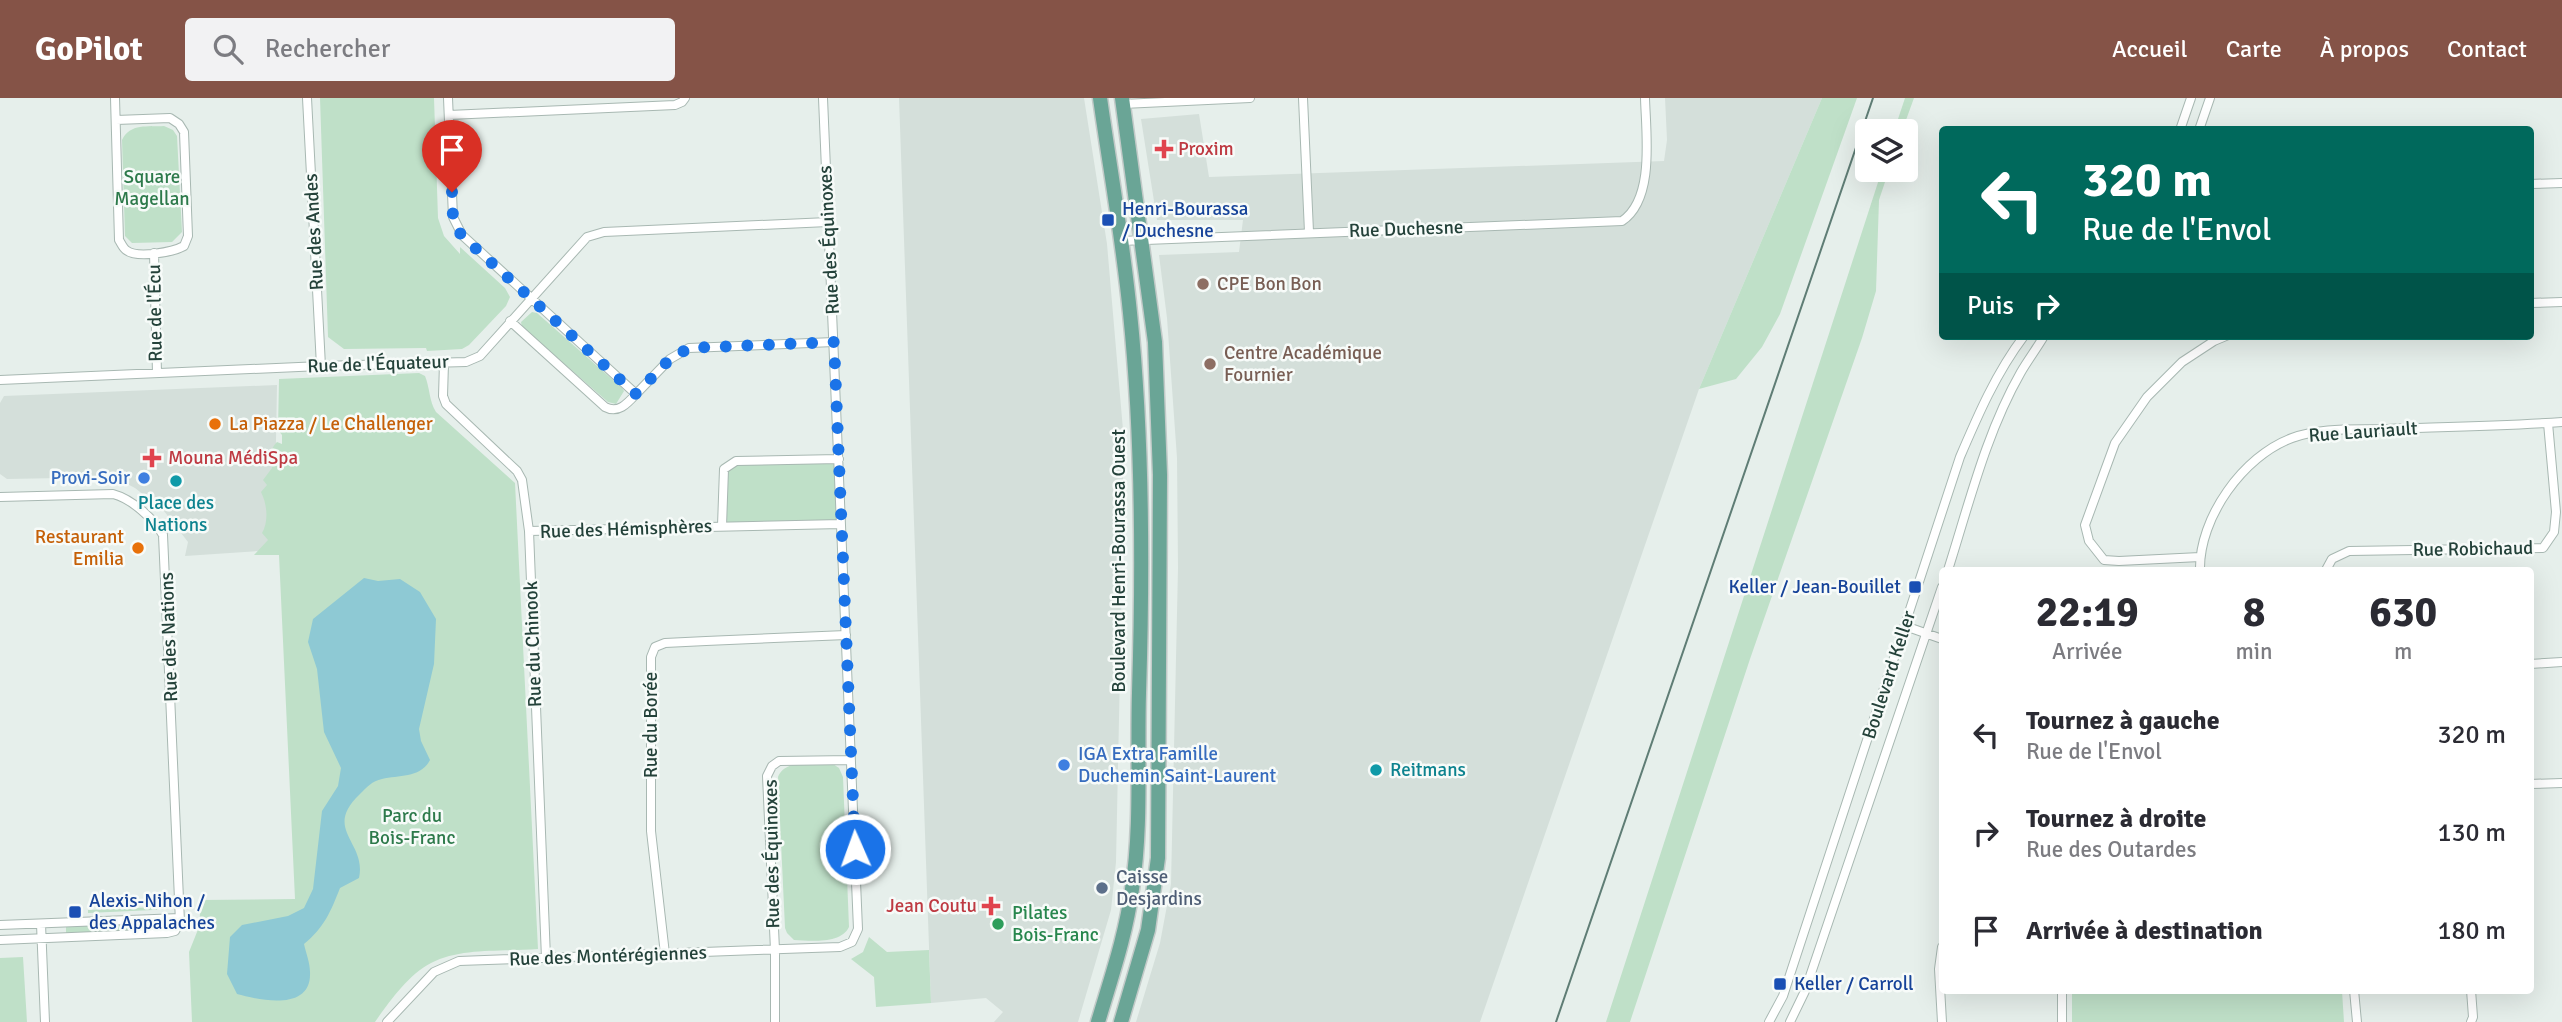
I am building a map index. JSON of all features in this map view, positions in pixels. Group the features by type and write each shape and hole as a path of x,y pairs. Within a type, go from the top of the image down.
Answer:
{"main road":[{"name":"Boulevard Henri-Bourassa Ouest","path":"1098,1022 1128,916 1133,886 1141,641 1139,463 1133,346 1100,98"},
{"name":"Boulevard Henri-Bourassa Ouest","path":"1121,1022 1148,930 1158,847 1160,424 1155,342 1123,101"}],"street":[{"name":"Rue de l'Écu","path":"115,98 119,240 124,249 132,253 174,251 188,241 184,132 170,118 116,120"},
{"name":"Rue des Andes","path":"307,98 321,366"},
{"path":"448,98 453,218 461,235 636,394"},
{"path":"449,115 675,104 685,98"},
{"name":"Rue des Équinoxes","path":"823,98 858,929 852,942"},
{"path":"1123,101 1250,98"},
{"path":"1303,98 1309,232"},
{"name":"Rue Duchesne","path":"1121,241 1622,221 1632,215 1638,205 1647,160 1645,98"},
{"path":"2181,126 2191,98"},
{"path":"2200,126 2210,98"},
{"path":"2534,184 2562,183"},
{"name":"Rue de l'Équateur","path":"0,380 467,362 480,356 587,237 604,232 828,222"},
{"name":"Rue de l'Écu","path":"154,253 157,373"},
{"path":"2534,303 2562,302"},
{"path":"510,321 611,410 619,409 670,359 689,348 834,342"},
{"name":"Boulevard Keller","path":"1769,1022 1783,996 1960,457 1982,405 2010,354 2021,340"},
{"path":"1949,567 1982,460 1997,423 2021,372 2041,340"},
{"path":"2200,557 2119,562 2104,560 2090,541 2085,525 2115,443 2147,397 2182,362 2219,340"},
{"name":"Rue du Chinook","path":"444,363 443,396 446,404 517,471 522,480 529,531 546,958"},
{"name":"Rue Lauriault","path":"2200,567 2200,557 2217,508 2239,475 2262,453 2293,438 2334,430 2562,422"},
{"name":"Rue Robichaud","path":"2328,567 2332,559 2349,551 2543,548 2554,532 2556,512 2548,423"},
{"name":"Rue des Hémisphères","path":"722,526 724,469 736,460 839,459"},
{"name":"Rue des Nations","path":"0,497 113,494 129,501 156,525 163,535 180,918"},
{"name":"Rue des Hémisphères","path":"529,531 841,524"},
{"name":"Boulevard Keller","path":"1791,1022 1805,991 1939,597"},
{"path":"1905,626 1939,638"},
{"name":"Rue du Borée","path":"665,954 651,831 651,657 654,647 665,643 692,641 846,635"},
{"path":"2534,664 2562,662"},
{"name":"Rue des Équinoxes","path":"775,1022 775,950 767,776 772,766 779,761 851,760"},
{"path":"2534,784 2562,783"},
{"path":"0,925 180,918 177,929 172,933 0,940"},
{"path":"41,923 45,1022"},
{"name":"Rue des Montérégiennes","path":"387,1022 435,972 459,961 841,947 852,942"},
{"path":"1939,964 1939,982"},
{"path":"1940,994 1942,1022"},
{"path":"2062,994 2062,1022"},
{"path":"2354,994 2357,1022"},
{"path":"2471,994 2471,1022"},
{"path":"1774,1013 1791,1022"}],"shaded area":[{"path":"899,98 1084,98 1107,244 1123,430 1123,527 1116,862 1111,910 1078,1022 994,1022 1003,1012 986,998 931,1003"},
{"path":"1665,98 1822,98 1699,389 1480,1022 1136,1022 1160,943 1171,884 1178,568 1177,458 1167,318 1159,255 1239,252 1243,220 1157,220 1141,119 1199,114 1209,177 1664,161 1667,140"},
{"path":"277,385 274,550 185,556 188,542 164,511 135,488 114,477 7,479 0,474 0,403 4,396"}],"green space":[{"path":"320,98 434,98 438,218 444,236 460,254 460,247 505,288 510,297 506,306 469,345 462,349 427,351 426,348 344,349 328,337"},
{"path":"1822,98 1857,98 1780,314 1762,347 1736,379 1699,389"},
{"path":"1905,98 1914,98 1906,119 1898,119"},
{"name":"Square Magellan","path":"164,126 173,130 177,136 182,232 172,242 132,243 125,236 122,140 135,128"},
{"path":"1878,182 1885,182 1879,200 1876,291 1862,338 1750,659 1630,1022 1606,1022"},
{"path":"532,312 537,313 622,388 624,391 616,404 608,402 522,327 521,322"},
{"name":"Parc du Bois-Franc","path":"419,373 425,376 436,412 515,483 538,949 470,952 431,963 407,982 375,1022 192,1022 189,952 199,927 201,900 295,899 279,555 254,555 268,540 262,533 266,512 261,492 267,485 263,480 272,468 273,448 277,442 282,444 282,435 278,430 279,379"},
{"path":"839,459 841,524 722,526 724,469 736,461"},
{"path":"833,764 839,768 843,777 849,927 833,939 794,940 785,928 778,777 787,767 794,765"},
{"path":"156,907 157,910 88,913 88,910"},
{"path":"157,921 158,931 66,935 66,925"},
{"path":"869,937 887,952 929,950 931,1003 876,1007 874,977 851,959 863,952"},
{"path":"23,957 27,1022 0,1022 0,958"},
{"path":"2072,994 2342,994 2344,1022 2072,1022"}],"water":[{"path":"364,578 378,581 400,579 420,592 436,619 434,664 419,729 421,741 430,760 415,773 372,783 349,806 345,827 357,855 359,878 340,888 326,919 304,944 310,972 308,985 303,993 282,1000 258,999 237,994 227,974 230,937 242,925 288,916 304,908 313,889 322,811 338,786 341,768 324,732 317,669 308,642 313,619"}],"tram line":[{"path":"1556,1022 1873,98"}],"place":[{"name":"Proxim","path":"1164,149"},
{"name":"Henri-Bourassa / Duchesne","path":"1108,220"},
{"name":"CPE Bon Bon","path":"1203,284"},
{"name":"Centre Académique Fournier","path":"1210,364"},
{"name":"La Piazza / Le Challenger","path":"215,424"},
{"name":"Mouna MédiSpa","path":"152,458"},
{"name":"Provi-Soir","path":"144,478"},
{"name":"Place des Nations","path":"176,481"},
{"name":"Restaurant Emilia","path":"138,548"},
{"name":"Keller / Jean-Bouillet","path":"1915,587"},
{"name":"IGA Extra Famille Duchemin Saint-Laurent","path":"1064,765"},
{"name":"Reitmans","path":"1376,770"},
{"name":"Caisse Desjardins","path":"1102,888"},
{"name":"Jean Coutu","path":"991,906"},
{"name":"Alexis-Nihon / des Appalaches","path":"75,912"},
{"name":"Pilates Bois-Franc","path":"998,924"},
{"name":"Keller / Carroll","path":"1780,984"}],"route":[{"path":"452,192 453,218 461,235 636,394 670,359 689,348 834,342 855,849"}]}
